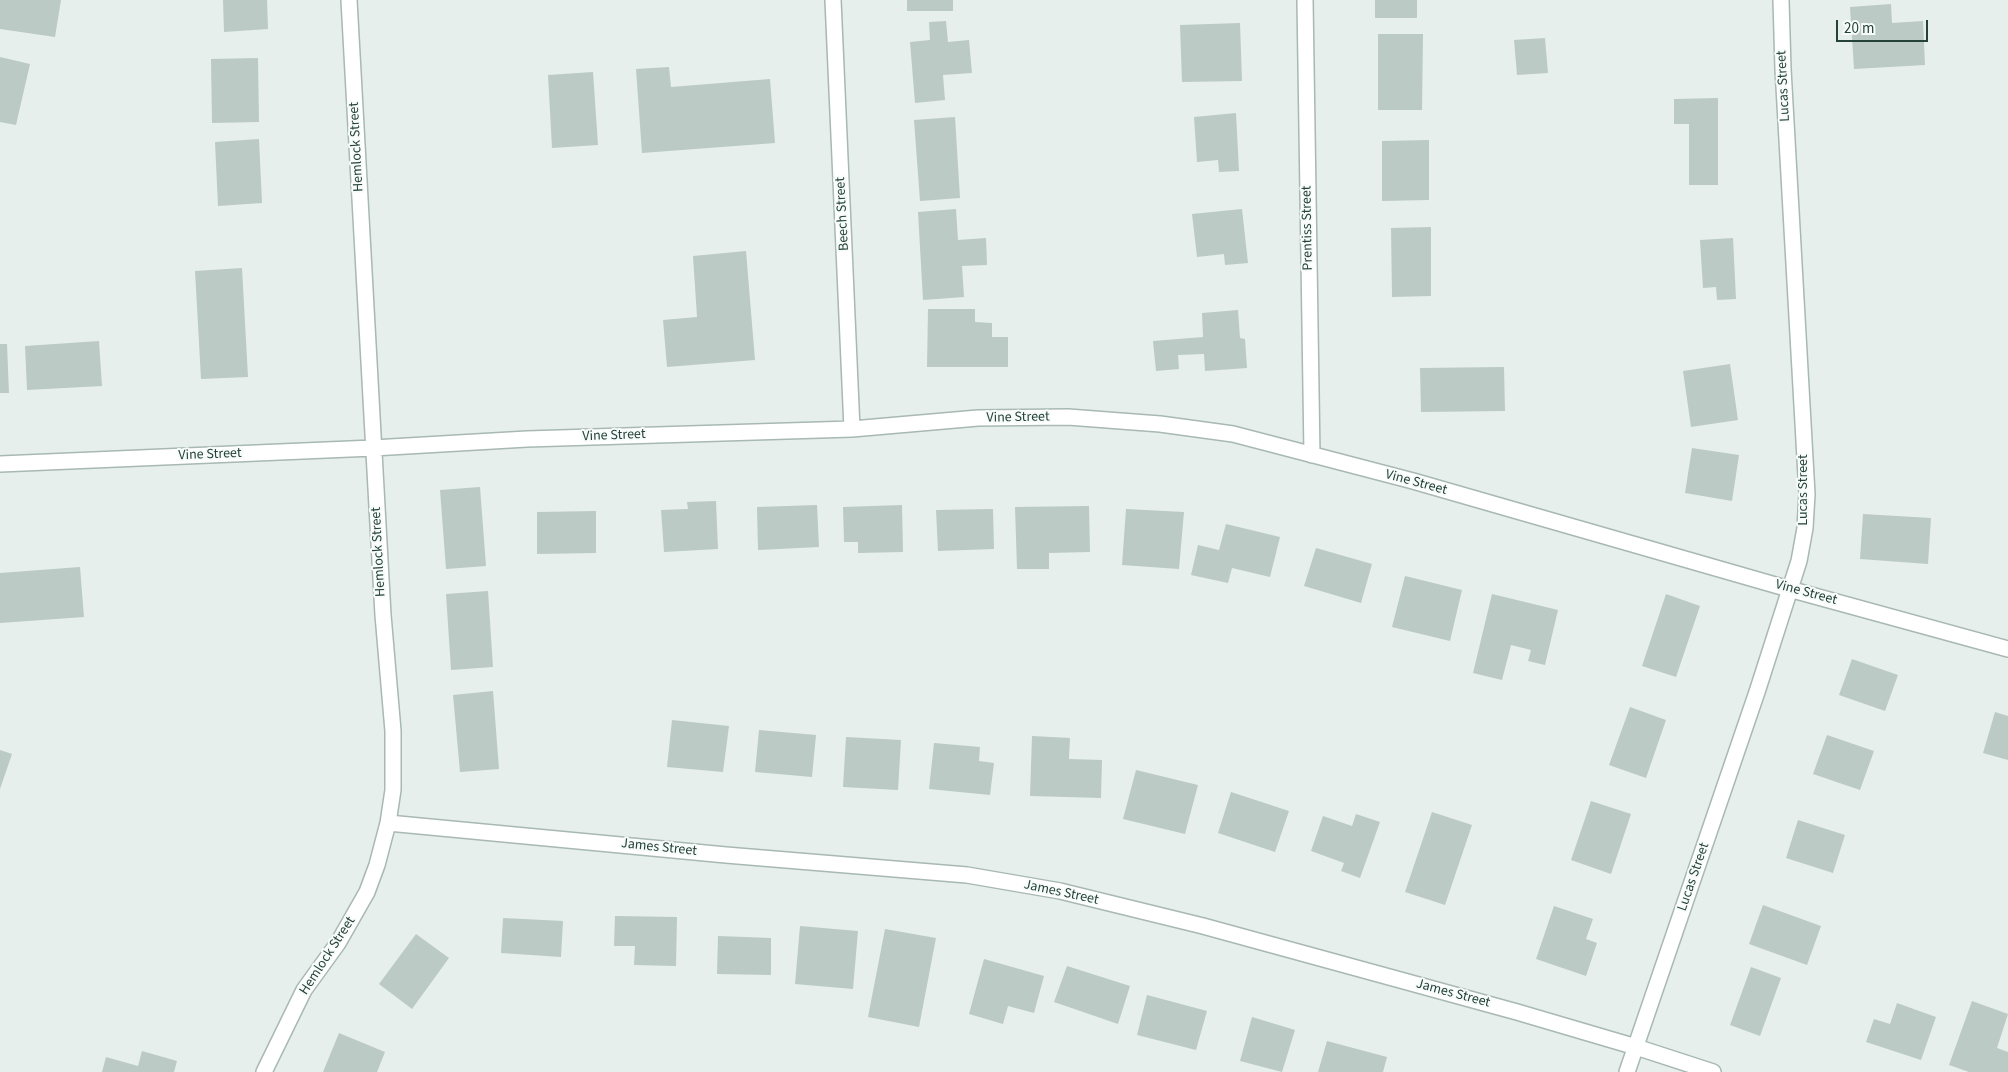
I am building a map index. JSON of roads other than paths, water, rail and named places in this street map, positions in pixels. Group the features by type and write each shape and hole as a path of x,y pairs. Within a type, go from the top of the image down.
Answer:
{"street":[{"name":"Hemlock Street","path":"264,1072 304,990 338,943 367,892 377,865 388,823 393,790 393,731 383,615 349,0"},
{"name":"Beech Street","path":"833,0 852,429"},
{"name":"Prentiss Street","path":"1305,0 1312,455"},
{"name":"Lucas Street","path":"1628,1072 1758,692 1798,561 1805,528 1807,494 1783,79 1781,0"},
{"name":"Vine Street","path":"0,464 373,448 527,439 852,429 978,418 1068,417 1160,424 1233,434 1422,484 1789,589 2008,648"},
{"name":"James Street","path":"388,823 726,855 967,875 1060,891 1222,931 1517,1012 1713,1072"}]}
